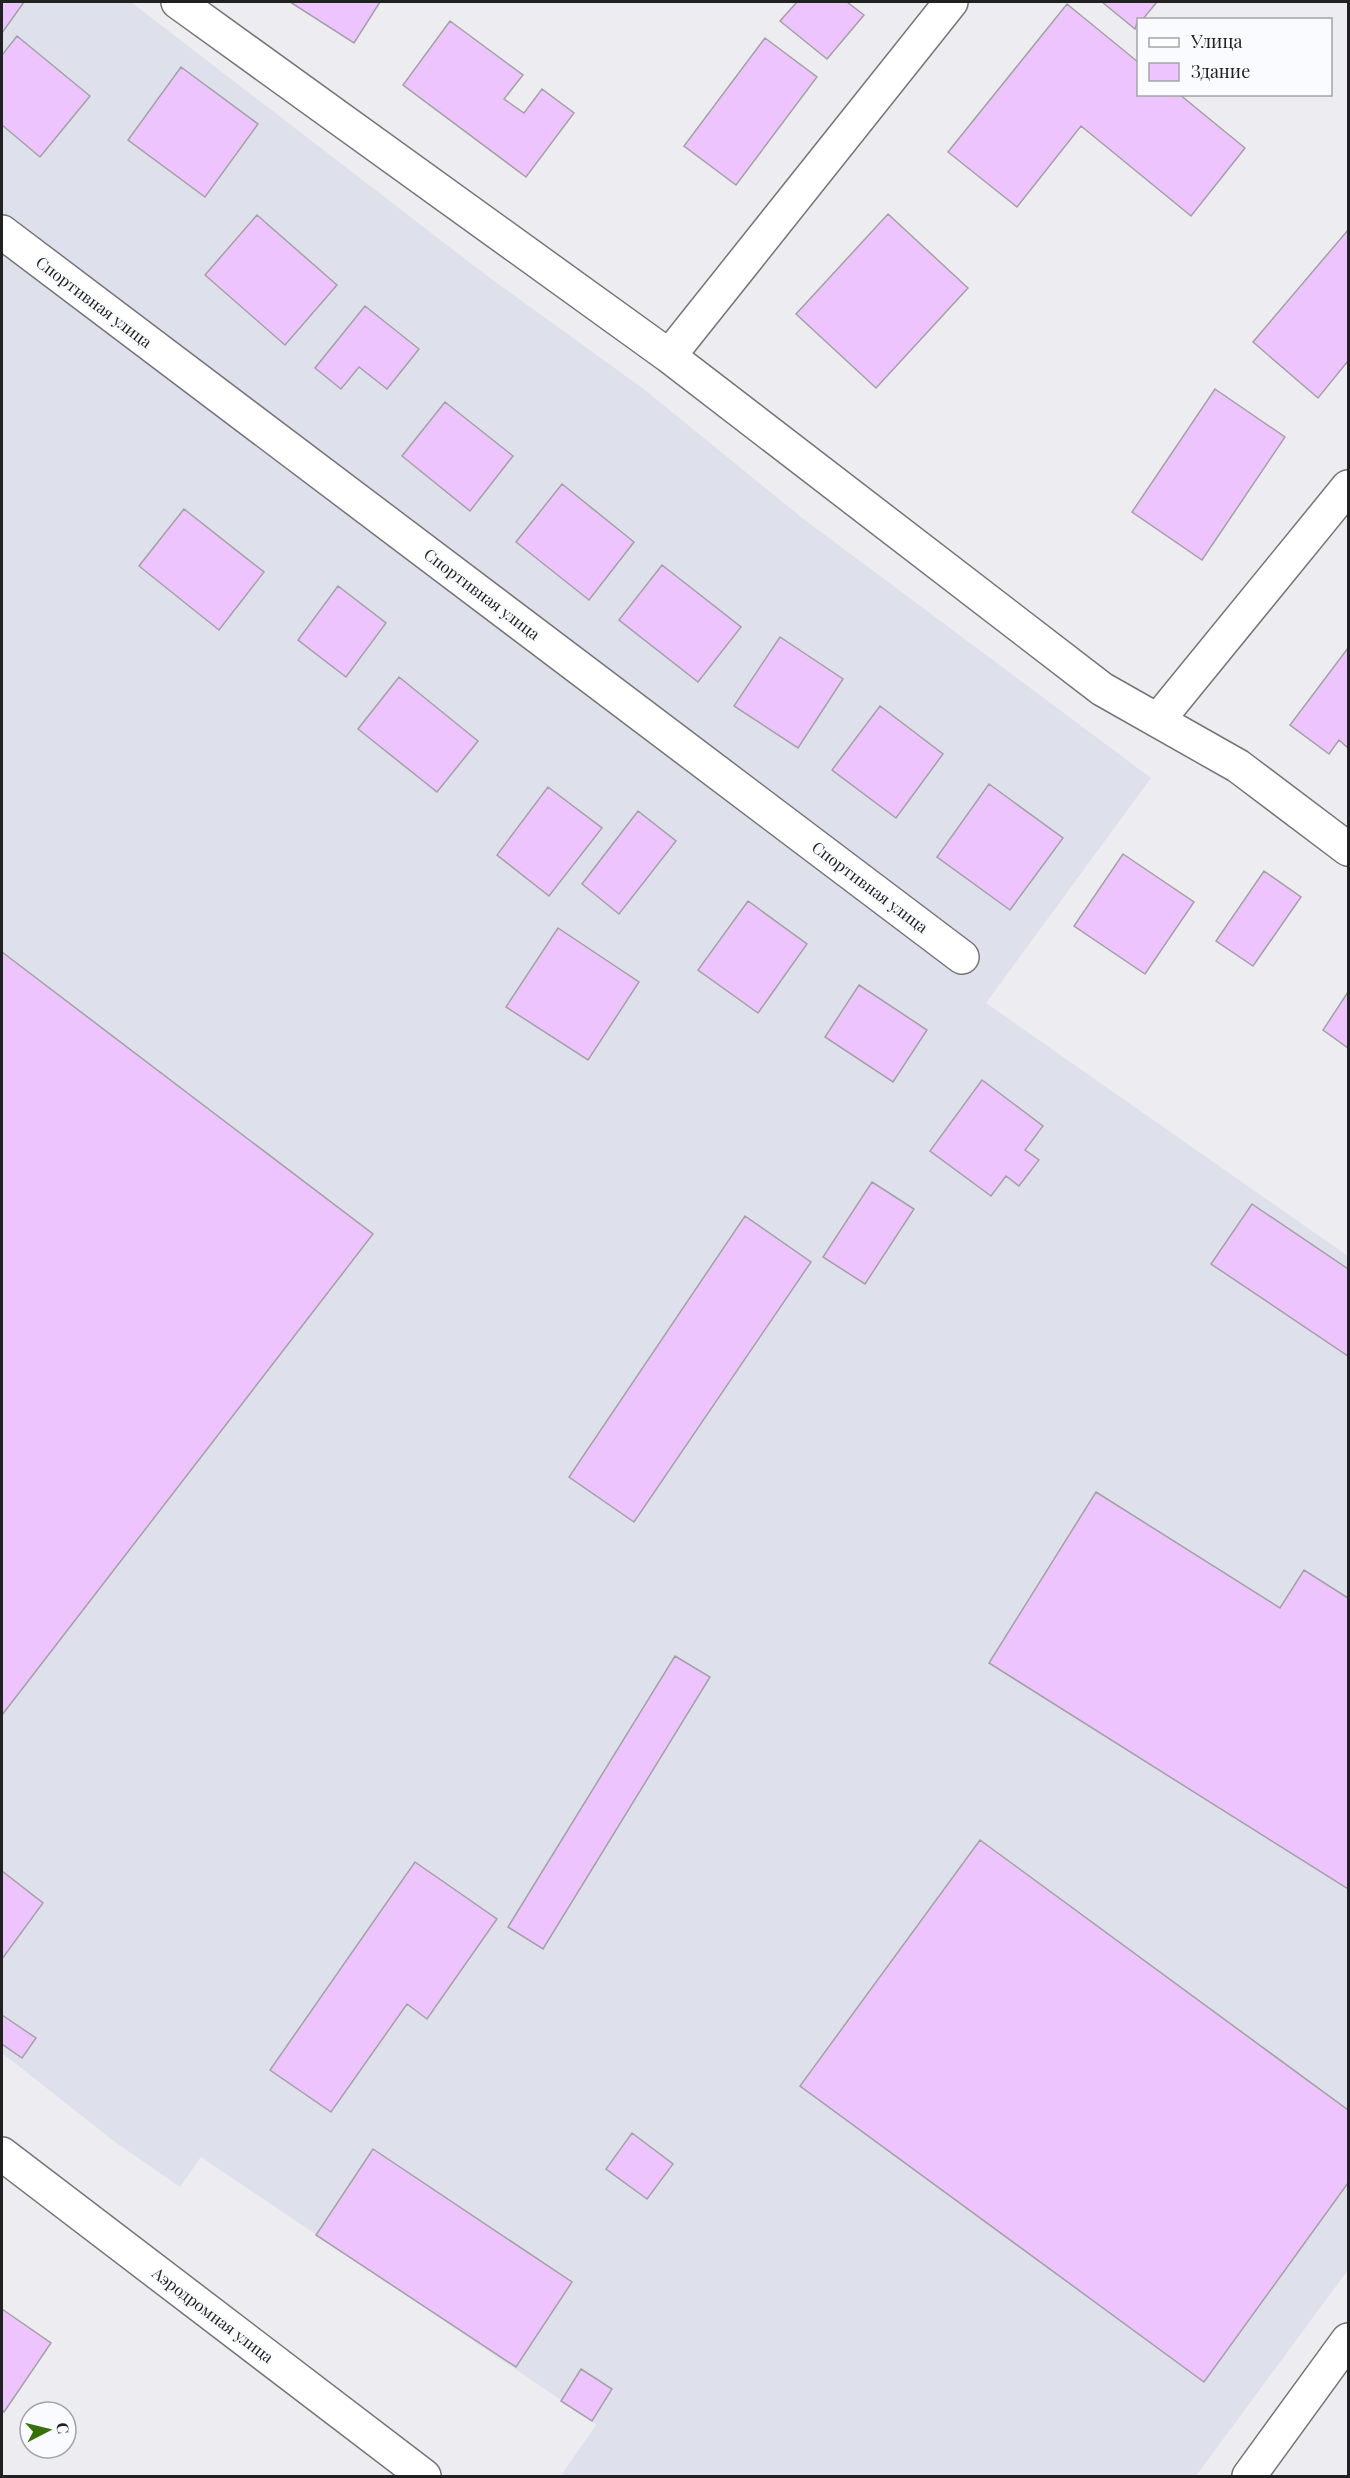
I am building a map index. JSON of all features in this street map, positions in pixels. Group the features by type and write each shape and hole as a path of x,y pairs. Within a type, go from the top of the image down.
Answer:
{"street":[{"path":"669,356 951,2"},
{"path":"185,4 669,356 1102,689 1238,766 1348,849"},
{"name":"Спортивная улица","path":"2,232 962,957"},
{"path":"1158,720 1348,487"},
{"name":"Аэродромная улица","path":"2,2154 424,2476"},
{"path":"1249,2476 1348,2340"}],"shaded area":[{"path":"2,2 131,2 486,275 645,390 801,517 1151,778 986,1003 1348,1256 1348,2270 1196,2476 566,2476 562,2474 596,2425 592,2421 201,2157 180,2187 115,2142 2,2053"}],"building":[{"path":"2,2 24,2 2,33"},
{"path":"290,2 380,2 354,43"},
{"path":"797,2 847,2 864,15 827,59 780,21"},
{"path":"1102,2 1157,2 1144,18 1137,18 1135,29"},
{"path":"1067,4 1137,61 1137,96 1181,96 1245,148 1191,216 1081,126 1017,207 948,152"},
{"path":"450,21 523,75 504,99 524,113 542,89 574,113 526,177 403,85"},
{"path":"17,36 90,96 40,157 2,125 2,55"},
{"path":"765,38 817,77 736,185 684,146"},
{"path":"181,67 258,124 205,197 128,140"},
{"path":"888,214 968,288 876,388 796,314"},
{"path":"257,215 337,285 285,345 205,275"},
{"path":"1348,230 1348,361 1318,398 1253,342"},
{"path":"365,306 419,349 387,389 359,367 341,389 315,368"},
{"path":"1215,389 1285,437 1202,560 1132,512"},
{"path":"445,402 513,456 470,511 402,456"},
{"path":"562,484 634,542 589,600 516,542"},
{"path":"184,509 264,572 219,630 139,566"},
{"path":"662,565 741,627 698,682 619,620"},
{"path":"338,586 386,623 346,677 298,640"},
{"path":"780,637 843,679 798,748 734,706"},
{"path":"1348,648 1348,748 1339,740 1329,754 1290,725"},
{"path":"399,677 478,741 437,792 358,729"},
{"path":"880,706 943,754 896,818 832,770"},
{"path":"989,784 1063,838 1010,910 937,857"},
{"path":"548,787 602,828 549,896 497,855"},
{"path":"638,811 676,841 619,914 582,884"},
{"path":"1123,854 1194,902 1145,974 1074,926"},
{"path":"1264,871 1301,897 1253,966 1216,941"},
{"path":"748,901 807,944 758,1013 698,970"},
{"path":"558,928 639,982 588,1060 506,1007"},
{"path":"2,952 373,1234 2,1715"},
{"path":"859,985 927,1030 893,1082 825,1037"},
{"path":"1348,992 1348,1048 1323,1030"},
{"path":"982,1080 1043,1126 1025,1150 1039,1160 1019,1186 1006,1176 991,1196 930,1151"},
{"path":"872,1182 914,1209 865,1284 823,1257"},
{"path":"1252,1204 1348,1269 1348,1356 1211,1264"},
{"path":"745,1216 811,1262 634,1522 569,1477"},
{"path":"1096,1492 1280,1608 1304,1570 1348,1598 1348,1889 989,1663"},
{"path":"675,1656 710,1677 543,1949 508,1927"},
{"path":"980,1840 1348,2110 1348,2183 1204,2382 800,2086"},
{"path":"415,1862 497,1919 427,2019 407,2004 331,2112 270,2070"},
{"path":"2,1871 43,1903 2,1959"},
{"path":"2,2015 36,2038 22,2058 2,2044"},
{"path":"632,2133 673,2164 647,2199 606,2169"},
{"path":"373,2149 572,2282 516,2367 316,2235"},
{"path":"2,2309 51,2343 4,2412 2,2410"},
{"path":"581,2369 612,2389 592,2421 561,2401"}]}
